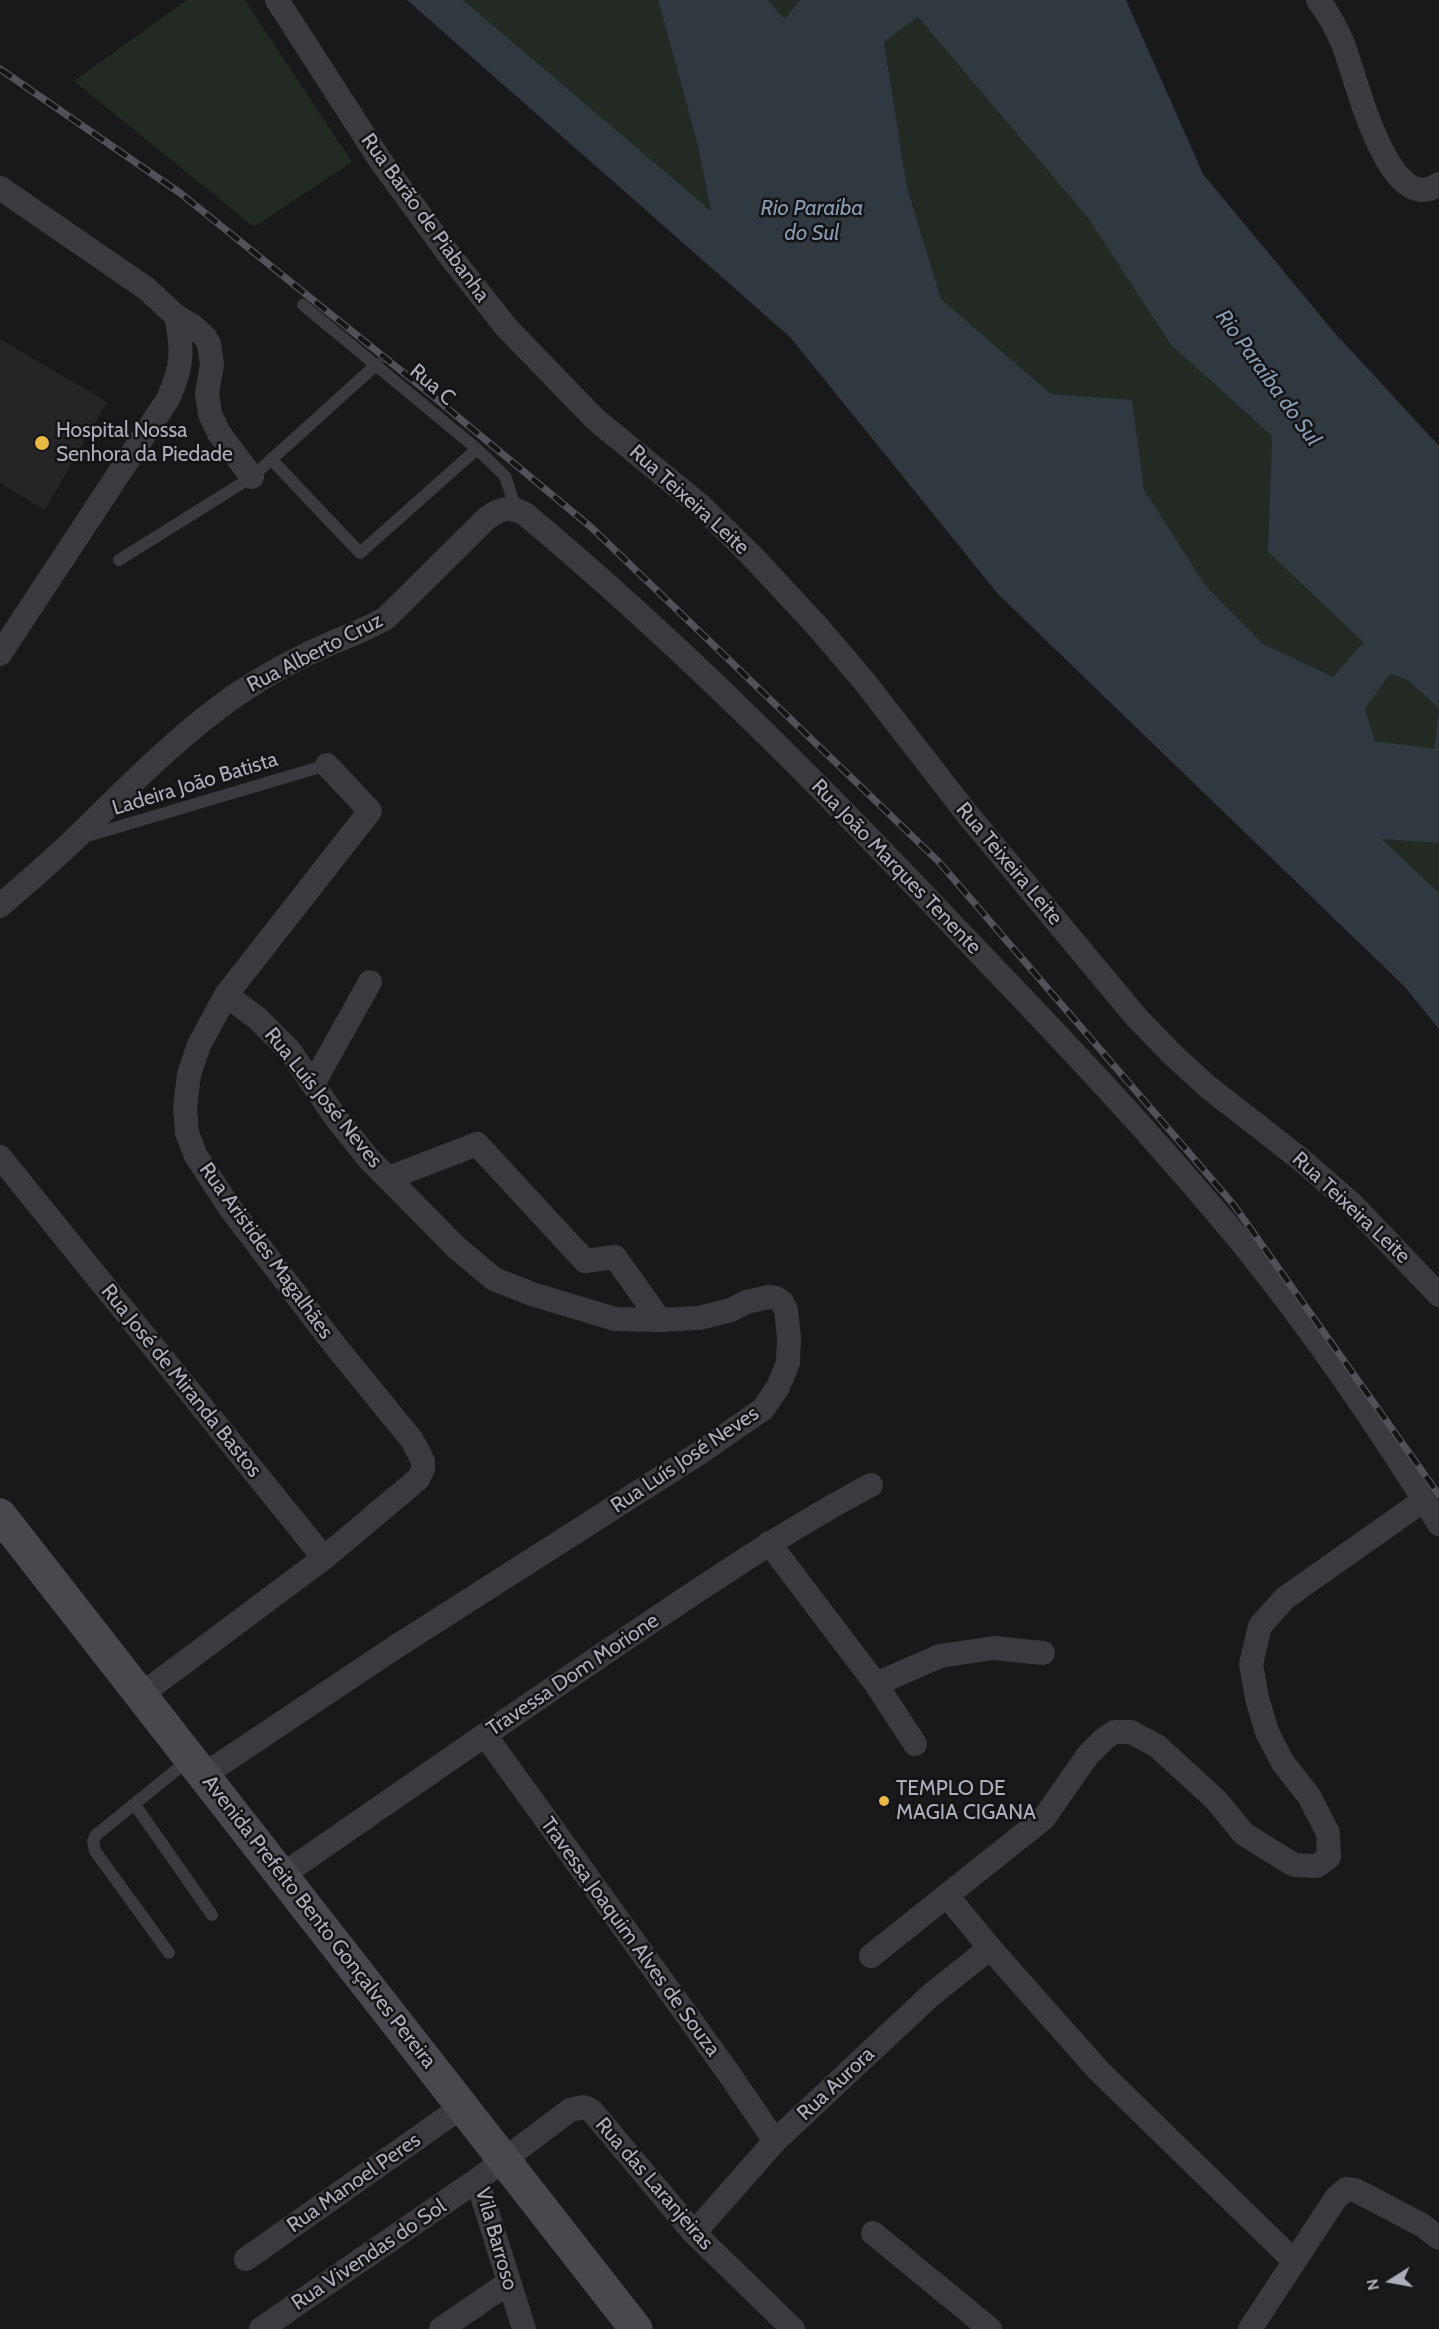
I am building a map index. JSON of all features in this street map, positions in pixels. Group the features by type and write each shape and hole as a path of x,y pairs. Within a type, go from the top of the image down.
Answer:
{"street":[{"name":"Rua Barão de Piabanha","path":"277,0 380,160 447,252 506,327 595,419"},
{"path":"1318,0 1331,17 1344,46 1382,152 1396,175 1412,187 1433,187"},
{"path":"0,188 147,290 176,316 198,330 209,344 212,365 207,393 210,414 219,432 252,477"},
{"path":"3,643 168,399 181,366 181,345 176,316"},
{"name":"Rua Teixeira Leite","path":"595,419 700,506 752,556 817,626 864,681 968,815 1137,1018 1208,1087 1299,1158 1351,1203 1439,1295"},
{"name":"Rua Alberto Cruz","path":"0,906 74,840 137,776 193,726 241,691 297,660 366,630 386,618 487,518 502,509 520,512"},
{"name":"Rua João Marques Tenente","path":"520,512 659,630 781,750 918,888 1128,1111 1243,1244 1339,1372 1439,1524"},
{"name":"Rua Aristides Magalhães","path":"324,1558 418,1479 423,1469 423,1461 412,1440 333,1343 230,1208 196,1156 187,1133 185,1108 186,1088 199,1045 226,995 370,811 327,765"},
{"path":"313,1084 370,982"},
{"name":"Rua Luís José Neves","path":"197,1767 394,1648 701,1452 764,1409 778,1388 788,1363 788,1323 782,1302 776,1298 746,1302 731,1310 699,1318 660,1320 615,1318 494,1279 457,1248 368,1158 336,1118 282,1042 257,1018 226,995"},
{"path":"389,1178 477,1144 585,1261 615,1257 660,1320"},
{"name":"Rua José de Miranda Bastos","path":"0,1157 324,1558"},
{"name":"Travessa Dom Morione","path":"280,1876 769,1543 871,1485"},
{"path":"871,1956 948,1897 1044,1818 1088,1755 1114,1732 1131,1732 1157,1746 1216,1800 1244,1833 1294,1865 1317,1866 1329,1857 1328,1833 1309,1796 1283,1763 1263,1721 1251,1664 1260,1626 1285,1598 1424,1500"},
{"name":"Avenida Prefeito Bento Gonçalves Pereira","path":"0,1515 636,2329"},
{"path":"769,1543 876,1684 915,1744"},
{"path":"141,1694 324,1558"},
{"path":"876,1684 940,1656 994,1648 1043,1653"},
{"name":"Travessa Joaquim Alves de Souza","path":"485,1735 725,2068 774,2141"},
{"path":"948,1897 1098,2070 1294,2261"},
{"name":"Rua Aurora","path":"694,2233 774,2141 931,1995 990,1948"},
{"name":"Rua Manoel Peres","path":"246,2259 463,2106"},
{"name":"Rua das Laranjeiras","path":"505,2160 570,2110 583,2107 591,2110 694,2233 793,2329"},
{"name":"Vila Barroso","path":"505,2160 477,2180 524,2329"},
{"name":"Rua Vivendas do Sol","path":"261,2329 477,2180"},
{"path":"1250,2329 1336,2198 1346,2189 1355,2190 1412,2220 1439,2238"},
{"path":"873,2233 990,2329"},
{"path":"441,2329 508,2283"}],"lane":[{"name":"Rua C","path":"303,305 477,449 505,476 520,512"},
{"path":"119,560 252,477 376,364"},
{"path":"271,459 360,553 477,449"},
{"name":"Ladeira João Batista","path":"74,840 327,765"},
{"path":"168,1953 93,1846 96,1836 135,1805 197,1767"},
{"path":"135,1805 212,1914"}],"shaded area":[{"path":"187,0 245,0 352,162 254,227 74,81"},
{"path":"463,0 658,0 696,138 711,212"},
{"path":"768,0 800,0 785,19"},
{"path":"918,17 1088,218 1171,345 1272,436 1268,552 1363,642 1333,678 1263,644 1205,585 1144,489 1132,401 1051,394 941,299 907,187 884,42"},
{"name":"Hospital Nossa Senhora da Piedade","path":"0,339 107,402 45,510 0,483"},
{"path":"1390,674 1408,680 1439,709 1434,750 1375,741 1365,709"},
{"path":"1381,838 1439,843 1439,893"}],"water":[{"name":"Rio Paraíba do Sul","path":"407,0 463,0 711,211 696,138 658,0 768,0 785,19 800,0 1126,0 1203,174 1333,331 1439,446 1439,709 1439,843 1382,839 1439,893 1439,1029 1405,987 998,594 790,337","holes":["918,17 1088,218 1171,345 1272,436 1268,552 1363,642 1333,677 1263,644 1205,585 1144,489 1132,400 1051,394 941,299 907,187 884,42","1390,674 1408,680 1439,709 1434,749 1375,741 1365,709"]}],"railway":[{"path":"0,69 180,193 435,398 592,528 939,862 1233,1204 1439,1495"}],"place":[{"name":"Hospital Nossa Senhora da Piedade","path":"42,443"},
{"name":"TEMPLO DE MAGIA CIGANA","path":"884,1801"}]}
